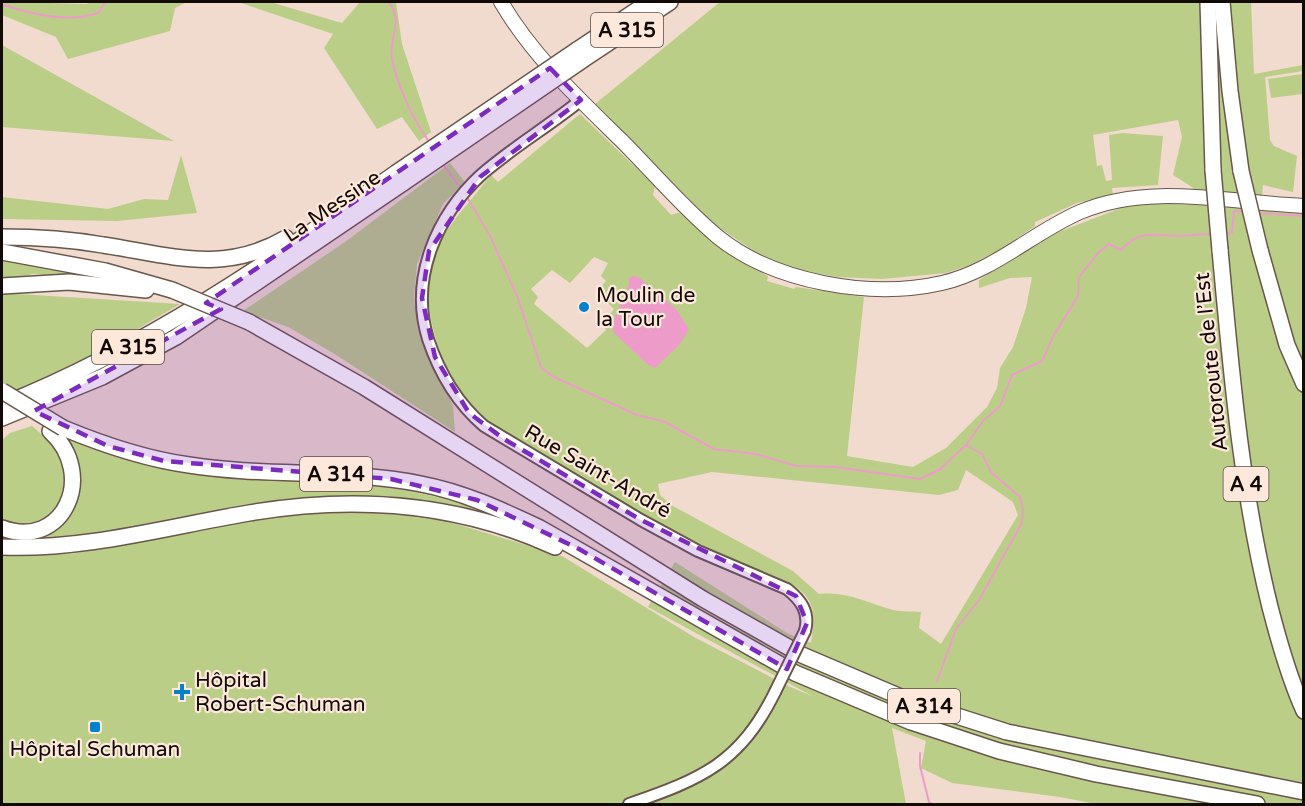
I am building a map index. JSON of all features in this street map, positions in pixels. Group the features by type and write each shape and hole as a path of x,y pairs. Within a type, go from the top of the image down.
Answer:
{"highway":[{"name":"La Messine","path":"2,418 102,377 208,316 400,178 580,55 649,2"},
{"name":"La Messine","path":"580,55 670,2"},
{"name":"Autoroute de l’Est","path":"1208,2 1213,170 1232,377 1258,557 1279,642 1304,711"},
{"path":"1222,2 1230,92 1241,171 1260,250 1287,345 1304,384"},
{"name":"La Messine","path":"2,405 92,366 197,308 355,202 400,178"},
{"path":"2,237 75,241 189,260 228,260 266,249 355,202"},
{"name":"A 314","path":"2,252 105,271 169,292 247,323 311,356 703,599 802,656 909,701 1007,732 1304,792"},
{"path":"2,286 69,282 169,292"},
{"path":"2,428 102,377"},
{"name":"A 314","path":"2,391 56,430 116,449 190,466 392,479 449,491 509,513 598,560 795,673 911,722 999,751 1096,774 1257,804"},
{"path":"2,397 56,430 72,466 74,486 69,502 55,519 35,530 18,532 2,528"},
{"path":"2,547 66,545 110,540 289,507 378,502 410,505 473,518 526,534 572,554 598,560"}],"main road":[{"path":"501,2 527,40 581,100 718,237 746,256 782,272 834,284 912,287 961,278 991,264 1064,220 1126,198 1165,195 1304,206"}],"street":[{"name":"Rue Saint-André","path":"581,100 508,154 474,183 458,203 429,250 422,282 422,298 425,329 435,357 469,413 504,439 641,520 698,550 787,589 796,596 805,611 805,631 753,731 729,757 695,779 630,804"}],"highlighted area":[{"path":"550,68 581,100 480,177 429,251 422,298 435,357 469,413 504,439 641,520 796,596 807,623 787,669 579,549 477,500 391,479 164,461 108,446 34,411 221,309 206,303"}],"green space":[{"path":"2,2 87,4 89,2 187,2 175,8 170,31 68,59 56,37 2,15"},
{"path":"238,2 270,2 342,23 360,2 396,2 402,44 431,132 419,141 402,117 377,129 324,48 333,34"},
{"path":"720,2 1251,2 1254,74 1303,65 1303,71 1265,77 1270,140 1274,146 1297,156 1293,192 1263,185 1261,210 1303,212 1303,804 1096,804 952,783 921,768 926,741 892,728 906,804 2,804 2,551 72,554 297,512 414,511 562,556 694,637 812,696 648,607 675,562 787,633 811,643 813,615 805,594 789,582 713,550 654,521 502,432 482,418 462,395 443,358 436,338 428,296 433,257 444,235 491,175 498,182 580,114 655,186 653,195 671,215 681,212 722,248 768,276 767,281 794,289 796,287 864,297 847,456 913,467 946,448 987,407 997,388 1000,368 1013,347 1026,308 1032,277 1010,278 979,288 979,280 1051,235 1134,203 1206,205 1192,187 1173,175 1182,137 1178,120 1093,135 1097,166 1102,165 1106,181 1112,180 1109,135 1122,133 1163,136 1158,185 1112,188 1113,194 1077,203 1035,222 1035,226 1000,250 970,265 946,273 882,279 838,277 808,272 774,262 714,224 595,104","holes":["594,257 608,263 601,276 606,281 596,292 614,309 602,324 606,330 587,348 534,304 538,297 531,289 552,270 570,283","966,470 1013,502 1018,515 941,644 919,628 921,612 893,610 839,594 819,594 793,571 671,505 660,495 658,484 712,472 939,495 958,490"]},
{"path":"2,45 174,141 2,127"},
{"path":"1303,74 1303,94 1271,98 1268,79"},
{"path":"181,155 197,213 117,221 2,219 2,197 108,209 144,199 168,200"},
{"path":"450,163 465,182 443,204 417,264 414,298 418,330 453,406 455,432 333,353 288,327 243,311 345,242"},
{"path":"2,259 102,278 33,274 2,282"},
{"path":"2,293 180,304 104,349 13,393 2,385"},
{"path":"32,426 52,444 62,457 65,474 65,500 37,522 23,524 2,522 2,440 10,433"},
{"path":"59,434 120,458 164,469 396,489 468,506 503,521 389,496 285,499 130,532 65,541 2,542 2,533 16,537 72,508"}],"shaded area":[{"path":"633,276 640,278 676,309 689,329 680,344 655,368 648,365 613,332 629,278"}],"waterway":[{"path":"2,4 37,14 74,17 98,13 105,2"},
{"path":"388,2 393,9 396,22 391,51 395,70 412,114 430,143"},
{"path":"442,163 462,190"},
{"path":"467,197 490,236 517,296 541,367 552,376 637,415 663,421 714,449 756,454 796,466 836,467 920,479 939,470 966,445 982,454 991,472 1020,497 1023,509 1022,523 979,600 956,629 937,681"},
{"path":"1225,234 1232,233 1234,211 1244,212"},
{"path":"1258,213 1304,216"},
{"path":"966,445 983,421 1000,406 1012,375 1042,361 1054,335 1078,296 1079,277 1098,253 1109,244 1121,250 1133,240 1145,235 1213,234"},
{"path":"920,753 920,766 929,802 932,804"}],"place":[{"name":"Moulin de la Tour","path":"584,307"},
{"name":"Hôpital Robert-Schuman","path":"182,692"},
{"name":"Hôpital Schuman","path":"95,727"}]}
